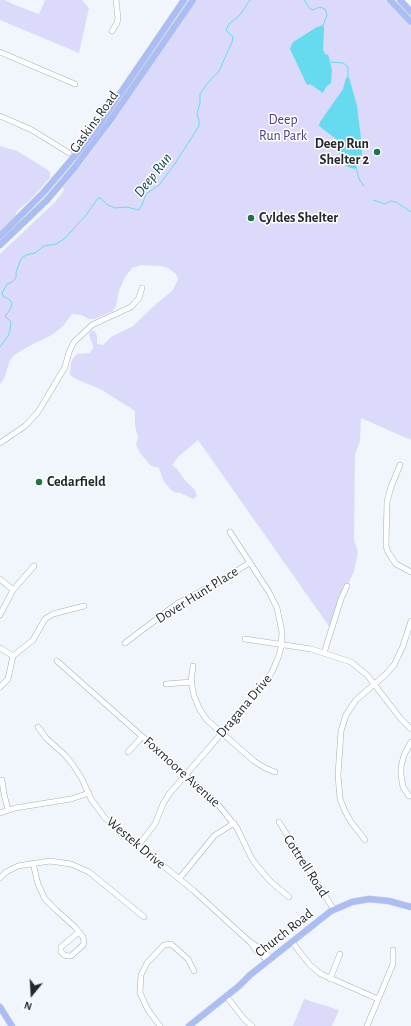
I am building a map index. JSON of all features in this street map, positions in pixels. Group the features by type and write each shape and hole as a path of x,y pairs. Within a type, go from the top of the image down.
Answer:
{"main road":[{"name":"Gaskins Road","path":"0,236 43,193 78,152 98,126 184,0"},
{"name":"Gaskins Road","path":"0,245 47,200 85,155 193,0"},
{"path":"390,0 411,22"},
{"path":"403,1 411,12"},
{"name":"Church Road","path":"189,1026 269,960 334,910 352,902 369,899 389,900 411,907"},
{"path":"0,1007 12,1026"}],"street":[{"path":"112,31 118,18 116,0"},
{"path":"398,8 403,1"},
{"path":"0,52 75,84"},
{"path":"0,116 32,130 69,153"},
{"path":"0,443 25,426 38,412 65,367 69,352 74,342 92,325 131,307 139,298 142,288"},
{"path":"400,465 387,502 386,546 396,564 411,572"},
{"name":"Dragana Drive","path":"138,846 158,819 166,799 268,679 276,663 281,644 281,624 278,608 230,532"},
{"name":"Dover Hunt Place","path":"125,642 178,603 223,580 249,563"},
{"path":"0,615 13,590 34,566"},
{"path":"0,579 13,590"},
{"path":"324,653 341,598 347,586"},
{"path":"0,688 8,679 13,656 33,640 42,622 49,616 84,606"},
{"path":"365,840 350,822 340,798 338,782 340,737 349,709 359,696 389,672 394,665 403,646 411,621"},
{"path":"245,639 311,649 355,664 367,675 401,719 411,729"},
{"path":"0,648 13,656"},
{"name":"Foxmoore Avenue","path":"57,662 216,802 234,824 258,868 271,882 289,897"},
{"path":"193,666 192,682 194,696 200,710 207,720 254,762 275,772"},
{"path":"166,684 192,682"},
{"name":"Westek Drive","path":"38,727 46,738 70,761 105,818 180,879 251,943 258,947 269,960"},
{"path":"128,752 142,737"},
{"path":"409,796 402,784 401,771 404,755 411,742"},
{"path":"2,780 8,810"},
{"path":"0,812 71,799 89,793"},
{"name":"Cottrell Road","path":"280,822 334,910"},
{"path":"180,879 214,836 234,824"},
{"path":"0,878 12,868 33,863 59,861 80,867 89,872 144,917"},
{"path":"33,863 38,884 46,899 79,932 83,937 84,942 71,956 64,955 61,952 61,947 79,932"},
{"path":"292,942 310,965 320,974 378,999"},
{"path":"160,1026 148,1010 140,993 141,975 147,963 164,945 171,944 188,960 194,970"},
{"path":"367,1026 393,964 394,950"},
{"path":"330,979 340,954"},
{"path":"226,996 245,1020 252,1026"}],"green space":[{"path":"0,0 5,0 39,14 45,0 82,0 89,8 79,53 0,20"},
{"name":"Deep Run Park","path":"197,0 385,0 411,27 411,440 361,418 360,441 355,455 354,540 358,552 354,571 335,614 331,629 198,440 178,457 172,465 195,490 197,496 193,499 170,489 163,480 159,468 151,466 140,453 136,445 138,437 135,426 135,411 102,390 70,375 73,358 77,354 89,353 93,349 89,335 90,332 94,330 97,336 97,344 103,345 111,337 133,326 173,290 178,279 176,274 168,268 161,266 141,265 132,268 125,277 113,311 95,319 89,319 81,315 72,314 63,326 52,335 14,355 10,360 4,379 0,384 0,254 55,202 65,189 62,188 112,124"},
{"path":"0,146 17,151 45,168 50,172 50,178 31,199 18,210 12,221 0,232"},
{"path":"304,999 339,1010 332,1026 293,1026"}],"water":[{"path":"323,25 323,50 326,55 328,54 332,70 331,83 326,87 323,93 310,84 307,85 290,49 293,42 317,27"},
{"path":"349,77 357,106 362,146 362,158 355,169 344,164 336,146 339,143 319,126 320,122 343,89 346,78"}],"waterway":[{"name":"Deep Run","path":"0,347 8,336 10,330 11,322 5,316 10,310 12,304 10,300 3,296 2,293 7,284 16,278 16,272 21,259 26,255 35,253 44,246 56,244 64,239 87,214 98,198 115,208 126,207 139,210 146,194 159,185 174,165 199,126 197,114 200,103 200,94 219,71 232,42 233,37 226,30 229,24 239,16 250,0"},
{"path":"304,0 310,9 313,10 320,7 325,9 327,15 323,26"},
{"path":"330,62 343,63 346,65 348,68 348,78"},
{"path":"356,167 359,179 364,186"},
{"path":"373,200 385,204 390,201 396,202 411,212"}],"place":[{"name":"Deep Run Shelter 2","path":"377,152"},
{"name":"Cyldes Shelter","path":"251,218"},
{"name":"Cedarfield","path":"39,482"}]}
